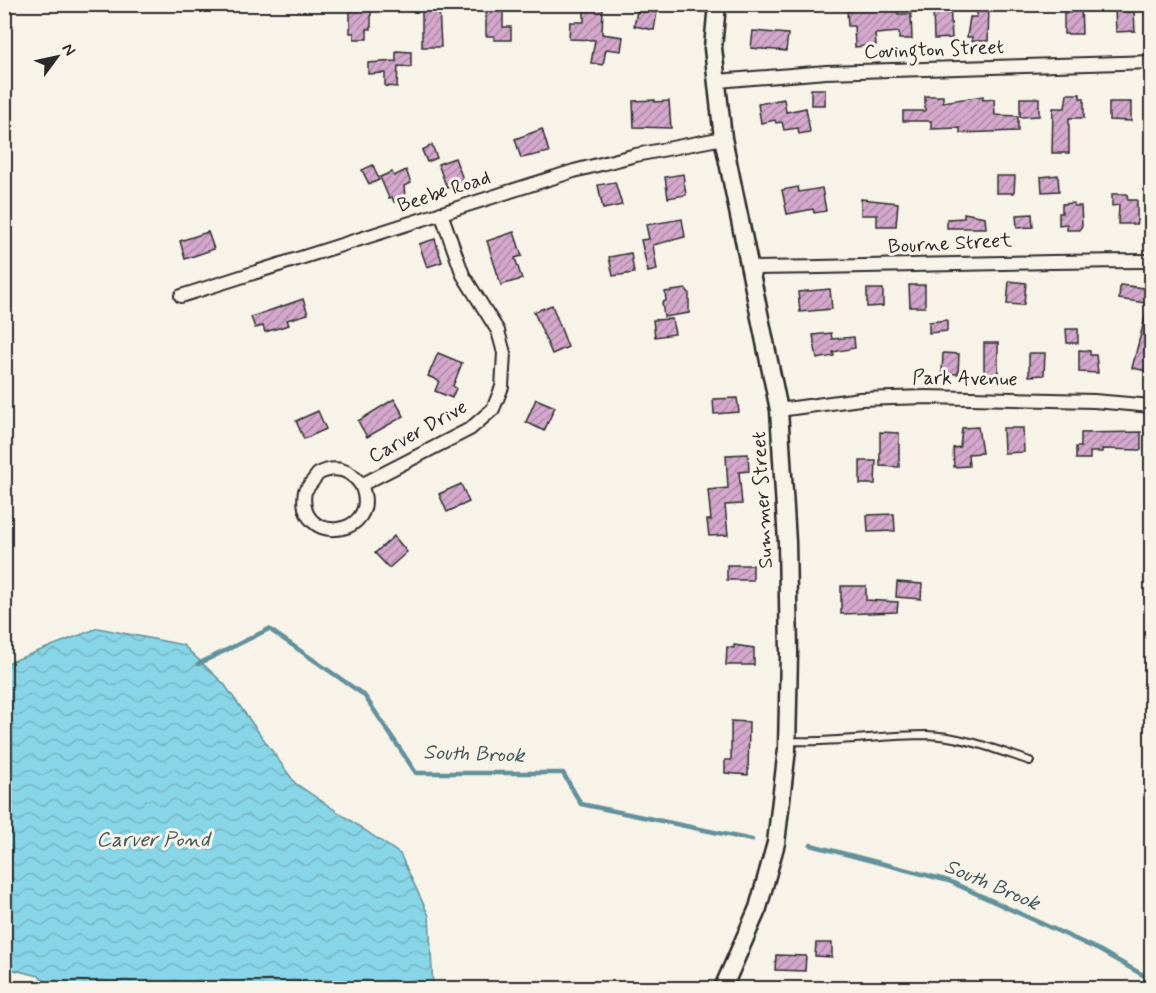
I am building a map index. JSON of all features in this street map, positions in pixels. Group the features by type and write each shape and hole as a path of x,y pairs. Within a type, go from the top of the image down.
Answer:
{"main road":[{"name":"Summer Street","path":"717,4 713,32 723,138 779,410 788,580 787,741 782,801 772,864 750,929 723,988"}],"street":[{"name":"Covington Street","path":"717,81 826,72 1152,62"},
{"name":"Beebe Road","path":"182,296 605,163 723,138"},
{"name":"Carver Drive","path":"362,485 470,429 493,409 502,387 504,353 498,331 463,275 441,213"},
{"name":"Bourne Street","path":"750,268 909,267 1015,261 1152,261"},
{"name":"Park Avenue","path":"779,410 860,399 926,397 1103,401 1152,406"},
{"name":"Carver Drive","path":"339,469 352,474 362,485 365,505 359,518 348,527 328,529 315,523 307,512 305,491 318,474 339,469"}],"lane":[{"path":"787,741 828,742 928,735 974,743 1030,761"}],"water":[{"name":"Carver Pond","path":"98,628 183,645 224,684 295,783 400,854 429,916 433,988 52,988 39,976 5,968 5,664"}],"building":[{"path":"646,4 658,6 654,30 634,26 637,11 645,12"},
{"path":"852,4 898,4 898,14 911,14 912,39 899,39 899,32 875,34 876,45 855,47 854,26 848,26 847,10 852,10"},
{"path":"937,4 950,4 952,38 934,39 933,9 937,9"},
{"path":"1070,4 1081,4 1082,34 1064,34 1064,13 1070,13"},
{"path":"977,5 989,5 988,41 972,41 972,37 967,37 970,17 977,17"},
{"path":"350,7 371,8 371,29 367,29 367,39 354,39 354,33 350,33"},
{"path":"439,7 441,47 422,47 422,8"},
{"path":"486,7 503,7 503,27 511,27 511,40 494,40 494,36 486,36"},
{"path":"584,7 603,7 602,34 623,37 621,51 606,49 603,65 591,63 595,40 569,39 570,22 584,22"},
{"path":"1126,8 1126,12 1134,11 1135,31 1116,32 1115,9"},
{"path":"753,31 788,34 786,51 751,48"},
{"path":"396,51 411,52 411,67 398,66 397,87 385,86 385,73 368,74 368,63 396,61"},
{"path":"811,89 825,89 825,105 811,105"},
{"path":"1067,94 1080,94 1080,98 1084,98 1084,118 1069,118 1069,153 1052,153 1053,108 1065,108"},
{"path":"925,96 943,96 943,102 983,96 983,100 994,99 995,115 1018,116 1018,131 960,133 960,128 931,129 931,121 903,121 903,111 925,111"},
{"path":"1020,98 1039,98 1039,116 1020,117"},
{"path":"784,99 786,112 806,108 810,132 799,134 798,128 784,130 782,122 776,123 775,120 761,123 758,104"},
{"path":"655,100 655,102 669,101 671,128 634,127 633,101"},
{"path":"1109,102 1131,102 1131,121 1109,120"},
{"path":"542,129 549,152 521,158 515,139"},
{"path":"432,145 437,158 427,162 422,150"},
{"path":"455,158 464,182 447,188 438,164"},
{"path":"373,165 379,180 369,184 362,170"},
{"path":"406,170 411,183 404,186 405,197 394,202 392,197 389,198 380,177 392,172 394,176"},
{"path":"683,174 686,195 668,198 665,177"},
{"path":"1058,175 1059,191 1042,192 1041,177"},
{"path":"996,176 1015,176 1014,193 996,193"},
{"path":"615,182 622,205 603,209 598,185"},
{"path":"798,187 799,192 822,188 826,211 814,213 813,209 787,214 782,190"},
{"path":"1112,194 1127,194 1128,200 1137,200 1137,224 1118,224 1119,205 1112,206"},
{"path":"861,199 898,203 896,226 877,226 877,215 861,215"},
{"path":"1074,203 1074,206 1081,206 1082,225 1080,230 1067,230 1067,224 1059,225 1059,213 1062,213 1062,204"},
{"path":"964,213 985,217 986,228 947,228 947,219 964,218"},
{"path":"1032,214 1033,227 1017,228 1016,215"},
{"path":"682,219 685,237 653,245 657,270 648,272 641,240 649,239 646,225"},
{"path":"208,232 214,249 185,259 180,241"},
{"path":"514,232 522,256 515,258 522,279 501,285 487,241"},
{"path":"435,239 442,262 427,267 419,244"},
{"path":"631,253 634,273 613,276 609,257"},
{"path":"1009,281 1026,283 1024,304 1007,304"},
{"path":"909,285 925,285 925,307 910,307"},
{"path":"1120,285 1152,289 1152,304 1119,299"},
{"path":"686,289 689,293 689,313 664,317 662,302 666,301 665,292"},
{"path":"830,289 832,309 800,312 798,292"},
{"path":"867,289 883,289 883,306 867,307"},
{"path":"303,299 308,314 287,320 289,325 265,332 263,326 255,328 251,317"},
{"path":"552,305 568,347 552,354 534,312"},
{"path":"1148,306 1152,306 1152,372 1132,368"},
{"path":"672,319 675,334 655,337 653,320"},
{"path":"947,320 947,331 929,333 929,322"},
{"path":"1066,329 1078,329 1078,343 1067,343"},
{"path":"831,333 832,339 854,337 855,348 833,352 834,356 817,359 813,335"},
{"path":"984,343 998,343 998,374 984,374"},
{"path":"1079,350 1090,351 1090,355 1096,355 1098,373 1079,372"},
{"path":"438,353 462,363 453,386 456,388 452,398 435,391 439,381 428,376"},
{"path":"943,353 959,354 958,374 942,373"},
{"path":"1029,353 1045,353 1044,375 1029,376"},
{"path":"737,398 739,412 714,414 713,399"},
{"path":"394,399 404,416 367,437 358,421"},
{"path":"536,399 555,407 544,431 526,422"},
{"path":"318,411 326,429 304,439 296,421"},
{"path":"978,427 982,453 968,454 969,466 954,467 953,448 960,447 962,428"},
{"path":"1003,428 1023,428 1024,452 1004,453"},
{"path":"880,432 899,433 899,467 880,466"},
{"path":"1141,432 1141,450 1102,449 1102,452 1090,452 1090,459 1076,459 1076,447 1081,447 1081,433"},
{"path":"748,454 749,471 739,472 742,504 725,505 728,535 709,536 707,520 711,520 708,490 728,488 726,455"},
{"path":"860,461 876,461 875,484 860,484"},
{"path":"461,484 469,502 447,512 439,494"},
{"path":"894,514 895,531 868,532 867,515"},
{"path":"394,536 407,552 389,568 375,553"},
{"path":"727,565 753,565 753,580 727,580"},
{"path":"897,582 922,584 921,599 896,597"},
{"path":"841,586 866,586 866,600 898,602 897,612 841,614"},
{"path":"734,645 754,648 754,665 726,665 727,647 734,648"},
{"path":"731,721 749,722 748,775 725,773 725,760 731,760"},
{"path":"816,943 832,943 832,957 815,956"},
{"path":"776,955 806,956 805,971 775,970"}],"waterway":[{"name":"South Brook","path":"198,664 269,629 364,695 416,773 563,773 581,804 752,840"},
{"name":"South Brook","path":"811,845 949,881 1099,950 1150,979"}]}
